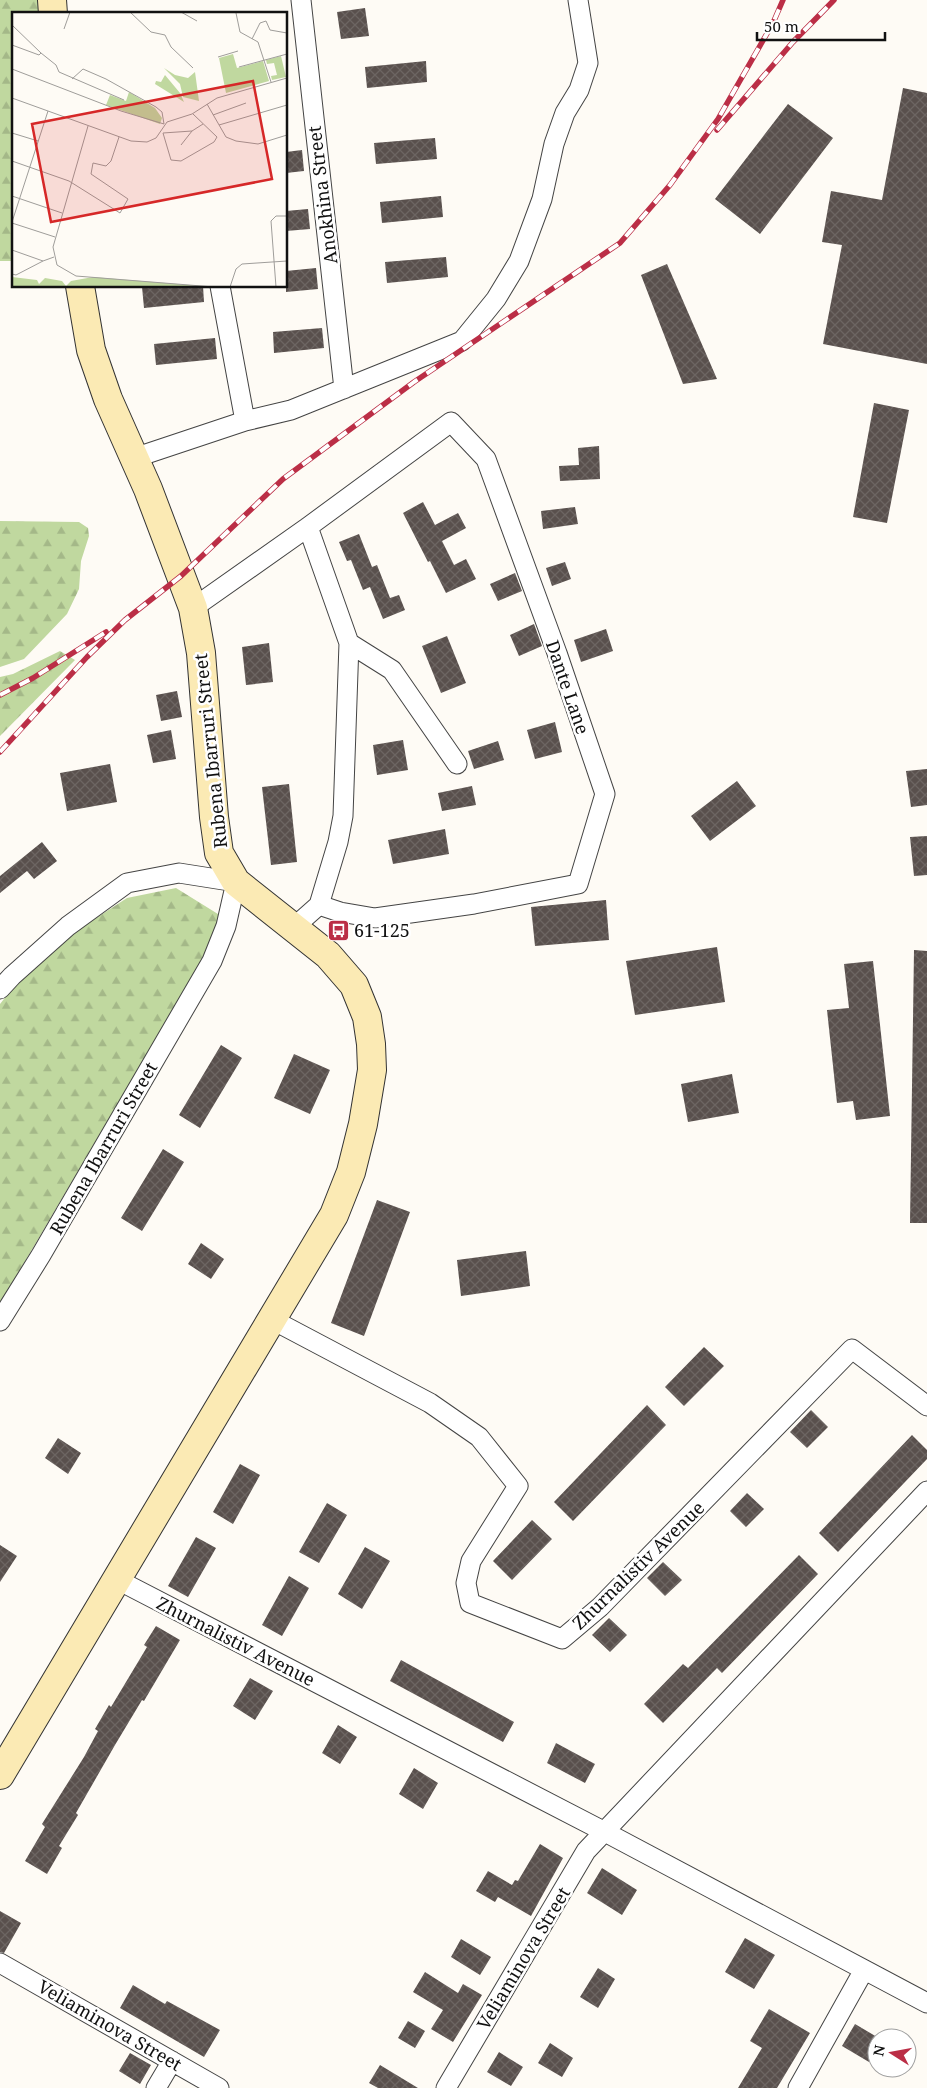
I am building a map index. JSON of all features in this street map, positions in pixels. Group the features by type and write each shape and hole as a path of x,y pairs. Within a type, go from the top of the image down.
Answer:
{"main road":[{"name":"Rubena Ibarruri Street","path":"80,288 92,350 108,399 134,458 193,608 201,653 214,817 219,853 236,882"},
{"path":"0,1775 334,1215 351,1172 363,1124 372,1070 367,1017 354,985 328,955 236,882"}],"street":[{"name":"Anokhina Street","path":"301,0 344,389"},
{"path":"134,458 245,420 291,410 462,341 496,299 519,261 542,199 554,144 565,113 579,90 588,63 578,0"},
{"path":"220,288 245,420"},
{"name":"Dante Lane","path":"193,608 308,527 451,422 486,459 557,653 605,794 578,884 474,904 375,918 340,912 319,905"},
{"path":"292,928 319,905 338,842 343,816 349,643 308,527"},
{"path":"349,643 392,670 457,764"},
{"path":"0,989 68,926 127,883 178,873 236,882"},
{"name":"Rubena Ibarruri Street","path":"0,1322 212,961 226,926 236,882"},
{"name":"Zhurnalistiv Avenue","path":"271,1319 430,1403 479,1437 518,1486 471,1561 466,1583 470,1603 562,1639 600,1607 852,1349 927,1406"},
{"path":"605,1832 927,1492"},
{"name":"Zhurnalistiv Avenue","path":"116,1579 605,1832 927,2003"},
{"name":"Veliaminova Street","path":"446,2088 586,1851 605,1832"},
{"name":"Veliaminova Street","path":"0,1962 219,2088"},
{"path":"798,2088 864,1970"},
{"path":"156,2088 172,2061"}],"green space":[{"path":"0,0 45,0 47,12 12,12 12,261 0,261"},
{"path":"0,521 79,522 88,528 89,536 81,561 79,589 67,614 24,659 0,667"},
{"path":"60,651 75,660 0,736 0,677 13,674"},
{"path":"176,888 226,919 0,1304 0,1004 16,984 73,933 127,898"}],"building":[{"path":"365,8 369,36 341,39 337,12"},
{"path":"426,61 427,82 367,88 365,67"},
{"path":"903,88 927,93 927,364 823,344 842,245 822,242 831,191 882,200"},
{"path":"788,104 833,138 760,234 715,199"},
{"path":"435,138 437,159 376,164 374,143"},
{"path":"302,150 304,171 288,173 288,152"},
{"path":"441,196 443,217 382,223 380,202"},
{"path":"308,209 310,229 288,231 288,211"},
{"path":"446,257 448,277 387,283 385,262"},
{"path":"667,264 717,379 683,384 641,275"},
{"path":"316,268 318,289 286,292 286,288 288,288 288,271"},
{"path":"142,288 203,288 204,302 144,308"},
{"path":"322,328 324,348 274,353 273,332"},
{"path":"215,338 217,359 156,365 154,344"},
{"path":"874,403 909,410 887,523 853,517"},
{"path":"599,446 600,479 560,481 559,466 579,465 578,448"},
{"path":"423,502 435,525 458,513 466,528 442,541 454,565 466,559 476,579 446,593 403,513"},
{"path":"575,507 578,524 543,529 541,511"},
{"path":"359,534 372,567 377,565 390,598 399,595 405,610 383,619 370,587 363,590 351,560 347,561 339,542"},
{"path":"565,562 571,579 552,586 546,568"},
{"path":"515,573 522,591 498,601 490,584"},
{"path":"534,624 542,646 519,656 510,635"},
{"path":"606,629 613,651 581,662 574,640"},
{"path":"447,636 466,683 441,693 422,646"},
{"path":"269,643 273,682 246,685 242,647"},
{"path":"177,691 182,717 161,721 156,695"},
{"path":"555,722 562,752 535,759 527,730"},
{"path":"171,730 176,759 153,763 147,735"},
{"path":"403,740 408,770 377,775 373,745"},
{"path":"498,741 504,760 474,769 468,751"},
{"path":"110,764 117,802 67,811 60,773"},
{"path":"927,769 927,805 911,807 906,771"},
{"path":"737,781 756,806 710,841 691,816"},
{"path":"289,784 297,862 271,865 262,787"},
{"path":"472,786 476,805 442,811 438,793"},
{"path":"445,829 449,854 393,864 388,840"},
{"path":"927,836 927,875 914,876 910,837"},
{"path":"42,842 57,861 34,879 27,871 0,893 0,876"},
{"path":"606,900 609,940 535,946 531,907"},
{"path":"717,947 725,1002 635,1015 626,961"},
{"path":"914,950 927,951 927,1223 910,1223"},
{"path":"873,961 890,1116 856,1120 853,1101 837,1103 827,1010 849,1008 844,964"},
{"path":"221,1045 242,1058 200,1128 179,1115"},
{"path":"294,1054 330,1070 310,1114 274,1098"},
{"path":"732,1074 739,1113 688,1122 681,1084"},
{"path":"163,1149 184,1162 142,1231 121,1218"},
{"path":"377,1200 410,1212 364,1336 331,1323"},
{"path":"201,1243 224,1259 211,1279 188,1264"},
{"path":"526,1251 530,1286 461,1296 457,1260"},
{"path":"704,1347 724,1366 684,1406 665,1387"},
{"path":"647,1405 666,1425 573,1521 554,1502"},
{"path":"811,1410 828,1427 807,1448 790,1432"},
{"path":"912,1435 927,1450 927,1459 838,1552 819,1533"},
{"path":"58,1438 81,1453 68,1474 45,1458"},
{"path":"240,1464 260,1475 233,1524 213,1512"},
{"path":"747,1493 764,1509 746,1527 730,1511"},
{"path":"327,1503 347,1515 319,1563 299,1552"},
{"path":"532,1520 552,1539 512,1580 493,1561"},
{"path":"196,1537 216,1548 188,1597 168,1586"},
{"path":"0,1545 17,1556 0,1582"},
{"path":"365,1547 390,1561 362,1609 338,1594"},
{"path":"799,1555 818,1574 722,1673 717,1668 663,1723 644,1704 683,1664 688,1668"},
{"path":"663,1562 682,1580 665,1596 647,1578"},
{"path":"289,1576 309,1588 282,1636 262,1625"},
{"path":"609,1618 627,1635 610,1652 592,1635"},
{"path":"156,1626 180,1640 144,1701 142,1700 76,1813 78,1815 59,1846 62,1848 47,1874 25,1861 45,1827 42,1824 84,1757 98,1731 95,1729 109,1705 111,1707 147,1647 144,1645"},
{"path":"401,1660 514,1722 503,1742 390,1681"},
{"path":"250,1678 273,1691 255,1720 233,1706"},
{"path":"338,1725 357,1737 340,1764 322,1753"},
{"path":"556,1743 595,1764 585,1783 547,1763"},
{"path":"414,1768 438,1783 423,1809 399,1794"},
{"path":"540,1844 563,1858 531,1916 498,1897 495,1902 476,1891 488,1871 512,1885 515,1880 518,1881"},
{"path":"602,1868 637,1890 622,1915 587,1893"},
{"path":"0,1911 21,1923 4,1953 0,1952"},
{"path":"745,1938 775,1955 754,1989 725,1972"},
{"path":"461,1939 491,1957 480,1975 451,1957"},
{"path":"598,1968 615,1979 598,2008 580,1997"},
{"path":"425,1972 458,1993 463,1984 482,1995 453,2042 431,2029 443,2010 413,1992"},
{"path":"133,1985 165,2004 167,2001 220,2030 204,2057 120,2008"},
{"path":"769,2009 810,2033 777,2088 738,2088 762,2048 750,2041"},
{"path":"408,2021 425,2031 415,2048 398,2038"},
{"path":"855,2024 867,2031 867,2061 842,2046"},
{"path":"550,2043 573,2058 562,2077 538,2063"},
{"path":"499,2052 523,2067 511,2086 487,2072"},
{"path":"130,2053 151,2065 140,2084 119,2071"},
{"path":"380,2065 418,2088 378,2088 369,2083"}],"railway":[{"path":"0,752 87,657 125,620 181,576 283,479 414,382 620,243 670,185 718,119 773,23 783,0"},
{"path":"717,130 793,42 834,0"},
{"path":"0,695 33,678 106,632"}],"place":[{"name":"61-125","path":"338,930"}]}
